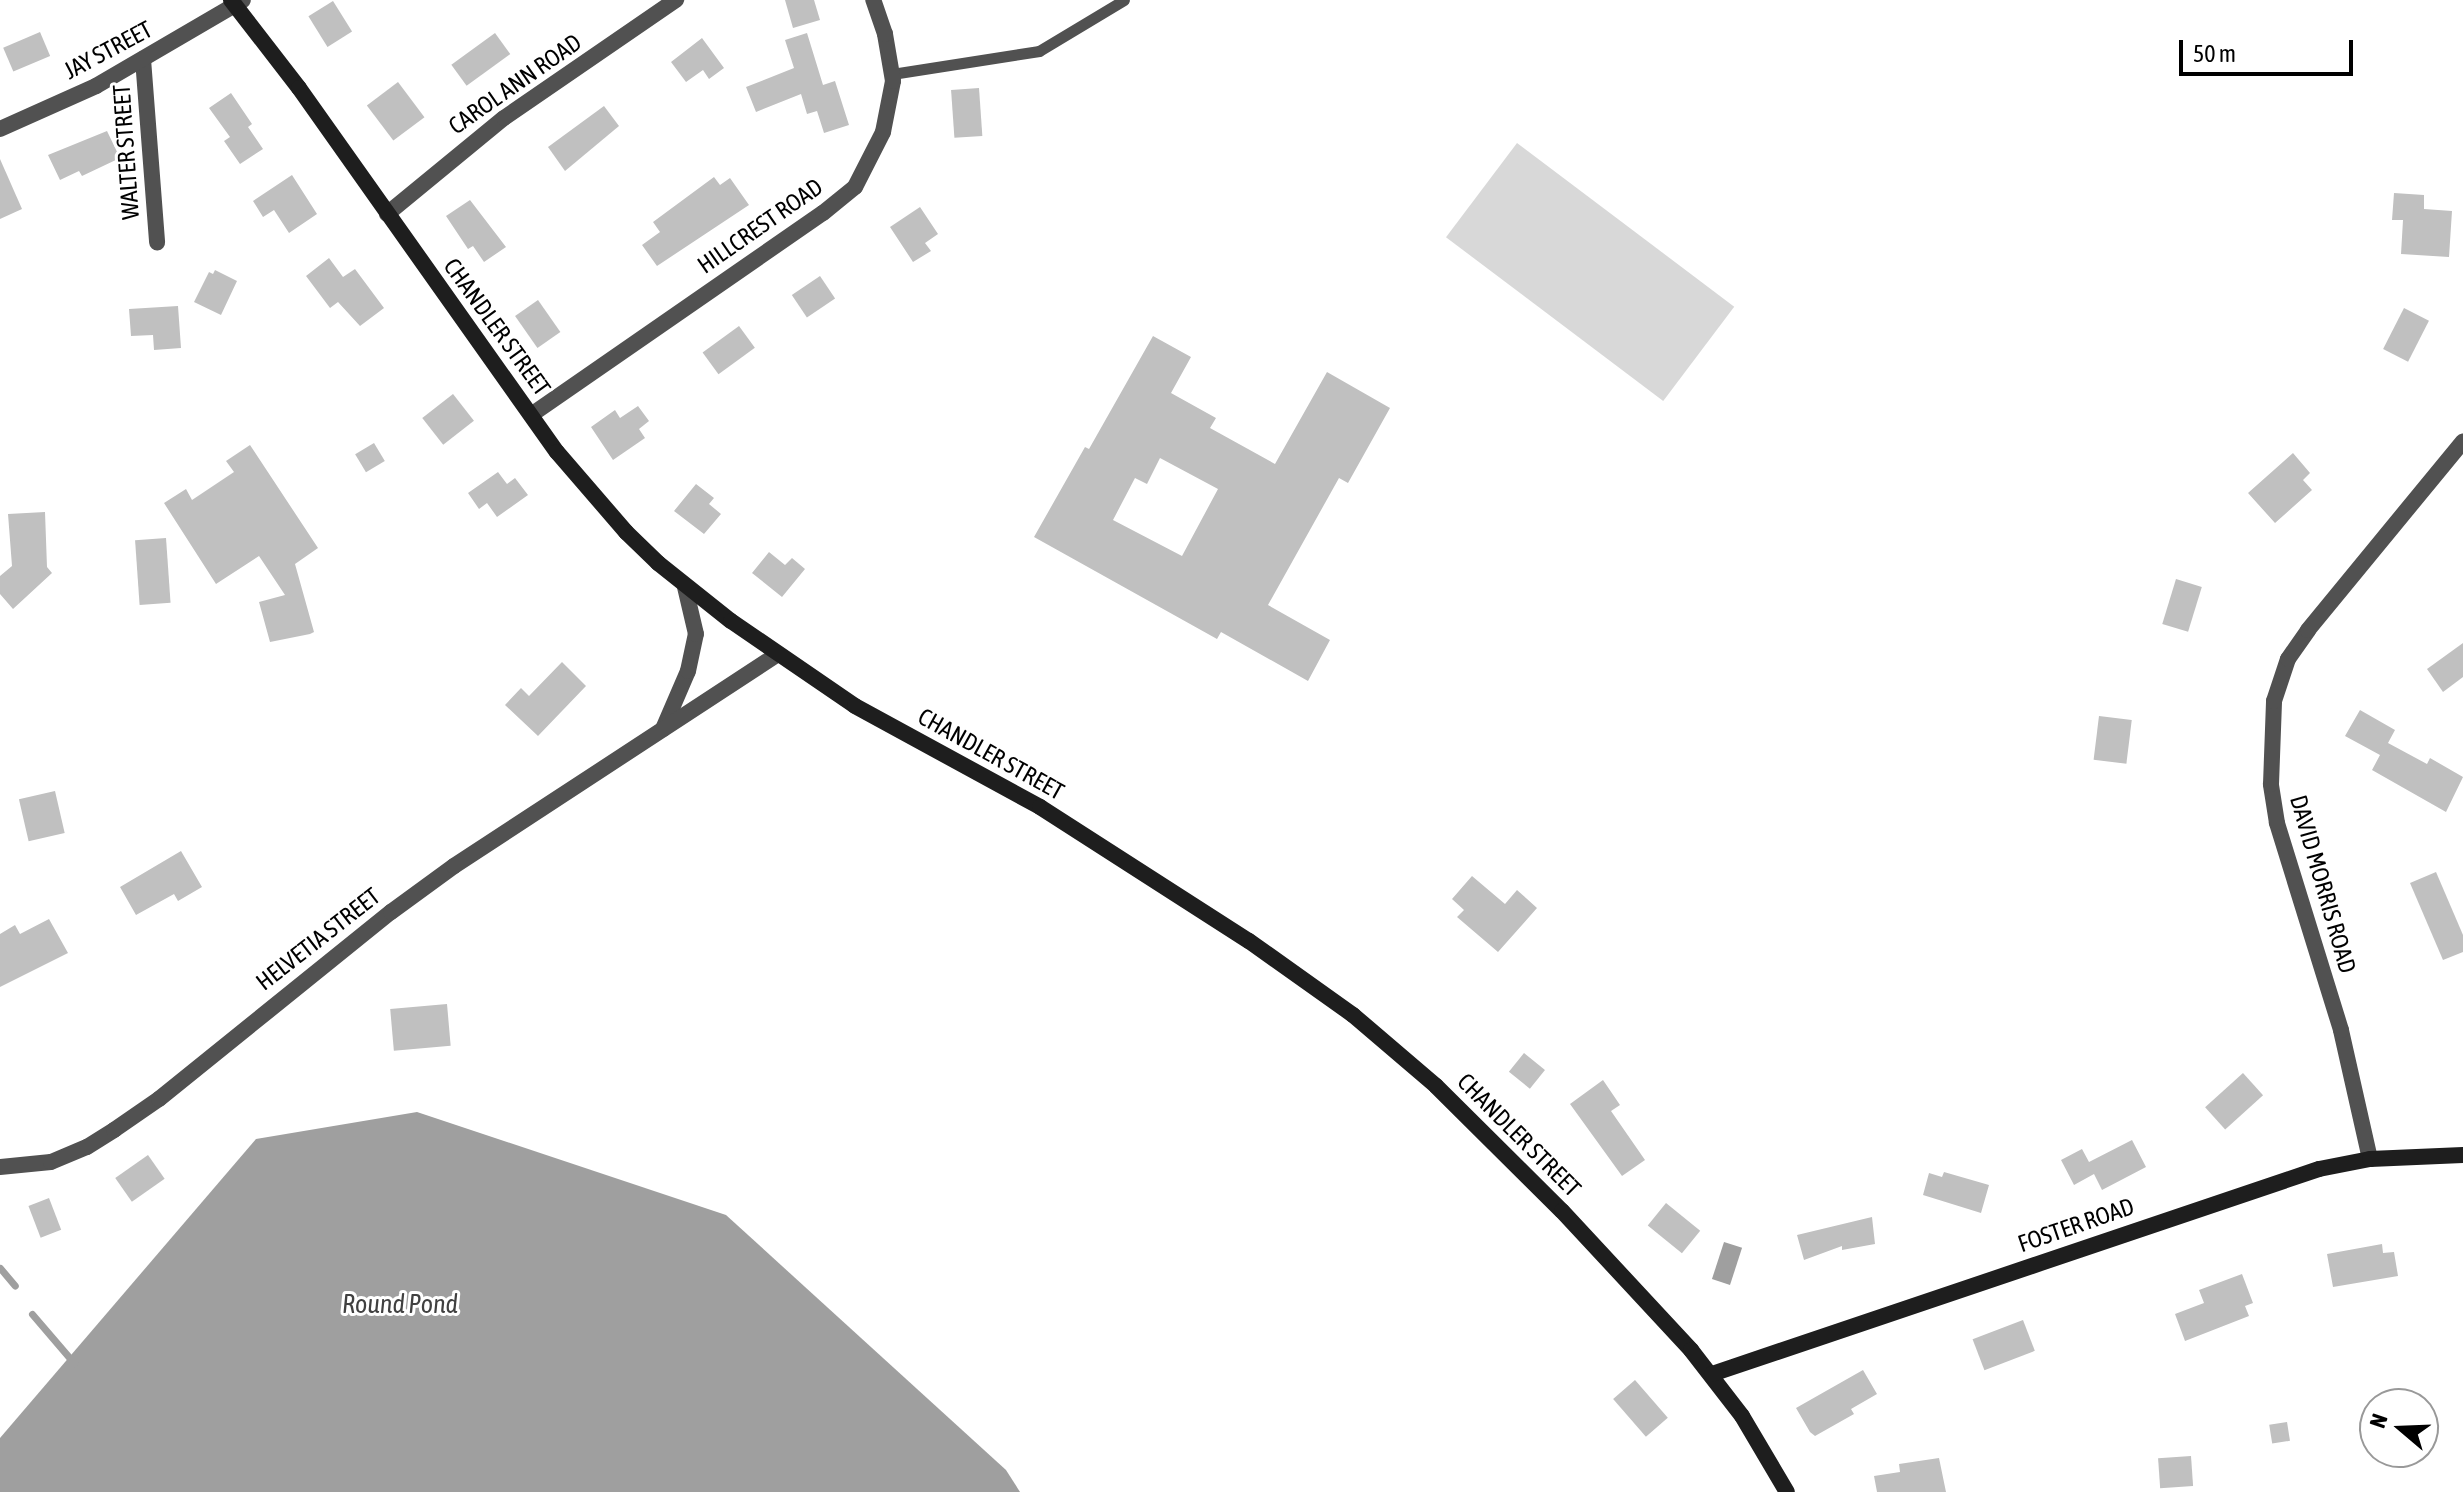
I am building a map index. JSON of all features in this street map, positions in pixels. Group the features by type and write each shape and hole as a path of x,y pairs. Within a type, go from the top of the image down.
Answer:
{"main road":[{"name":"CHANDLER STREET","path":"236,2 531,415 626,532 685,587 855,706 1040,807 1324,992 1436,1086 1562,1211 1712,1374 1742,1416 1787,1492"},
{"name":"FOSTER ROAD","path":"1712,1374 2319,1169 2370,1159 2463,1155"}],"street":[{"name":"CAROL ANN ROAD","path":"387,214 504,118 676,0"},
{"name":"HILLCREST ROAD","path":"531,415 823,213 855,187 883,132 890,106 892,74 885,34 873,0"},
{"name":"JAY STREET","path":"0,129 96,86 236,2"},
{"name":"WALTER STREET","path":"143,59 157,242"},
{"name":"DAVID MORRIS ROAD","path":"2370,1159 2341,1030 2277,823 2270,756 2274,701 2288,659 2308,630 2463,441"},
{"path":"663,730 688,671 696,634 685,587"},
{"name":"HELVETIA STREET","path":"0,1167 51,1162 71,1155 114,1130 159,1099 429,884 778,654"}],"lane":[{"path":"892,74 1039,51 1124,0"}],"shaded area":[{"path":"1517,143 1734,307 1663,401 1446,237"}],"water":[{"name":"Round Pond","path":"417,1112 726,1215 1006,1470 1020,1492 0,1492 0,1438 256,1139"},
{"path":"1724,1242 1742,1248 1730,1285 1712,1279"}],"building":[{"path":"785,0 814,0 820,20 793,28"},
{"path":"333,1 352,32 327,47 308,16"},
{"path":"40,32 50,56 13,72 3,48"},
{"path":"495,33 510,54 467,86 451,65"},
{"path":"807,33 823,85 835,81 849,125 824,133 817,111 807,114 801,94 756,112 746,87 794,68 785,40"},
{"path":"702,38 724,68 709,79 703,70 686,82 671,62"},
{"path":"398,82 424,117 393,141 367,105"},
{"path":"979,88 982,136 954,138 951,90"},
{"path":"231,93 252,124 248,127 263,149 240,164 224,141 230,137 209,108"},
{"path":"604,106 619,126 565,171 548,147"},
{"path":"107,131 120,158 82,176 79,171 60,180 48,155"},
{"path":"0,159 22,209 0,219"},
{"path":"292,175 317,214 289,233 274,210 263,217 253,201"},
{"path":"714,177 720,185 730,178 749,205 657,266 642,245 660,232 653,222"},
{"path":"2394,193 2424,195 2424,209 2452,211 2449,257 2401,254 2403,220 2392,220"},
{"path":"470,200 506,247 484,262 473,246 468,249 446,216"},
{"path":"920,207 938,234 925,243 931,251 913,262 890,227"},
{"path":"329,258 343,277 355,269 384,308 360,326 338,302 330,308 306,276"},
{"path":"215,270 237,281 221,315 194,302 209,272 213,274"},
{"path":"820,276 835,298 807,317 792,295"},
{"path":"538,300 560,332 537,348 515,316"},
{"path":"178,306 181,348 154,350 153,335 131,336 129,309"},
{"path":"2404,308 2429,321 2408,362 2383,349"},
{"path":"739,326 755,348 718,374 703,352"},
{"path":"1153,336 1191,357 1171,393 1216,418 1210,428 1275,464 1327,372 1390,408 1348,483 1339,478 1268,605 1330,640 1308,681 1221,632 1217,639 1034,537 1085,447 1089,449","holes":["1160,458 1218,489 1182,556 1113,520 1135,478 1147,484"]},
{"path":"453,394 474,421 443,445 422,418"},
{"path":"638,406 649,421 639,429 645,438 613,460 591,427 615,410 620,418"},
{"path":"374,443 385,461 366,472 355,454"},
{"path":"250,445 318,548 295,564 314,632 310,634 270,642 259,602 285,595 259,556 216,584 164,503 186,489 192,500 234,472 226,461"},
{"path":"2293,453 2310,473 2303,480 2312,490 2275,523 2248,493"},
{"path":"498,472 507,484 515,478 528,495 497,517 487,503 479,509 468,493"},
{"path":"696,484 714,498 709,504 721,514 704,534 674,511"},
{"path":"45,512 47,567 52,573 13,609 0,594 0,576 12,566 8,514"},
{"path":"166,538 171,603 140,605 135,540"},
{"path":"769,552 785,565 792,558 805,569 782,597 752,573"},
{"path":"2176,579 2202,587 2188,632 2162,624"},
{"path":"2463,643 2463,677 2443,692 2427,669"},
{"path":"562,662 586,686 538,736 505,705 521,688 529,696"},
{"path":"2360,710 2395,730 2388,743 2427,764 2430,758 2463,777 2446,812 2372,770 2380,755 2345,736"},
{"path":"2099,716 2132,720 2126,764 2094,760"},
{"path":"55,791 65,833 29,841 19,799"},
{"path":"181,851 202,887 178,901 174,894 136,915 120,887"},
{"path":"2436,872 2463,935 2463,952 2443,960 2410,883"},
{"path":"1472,876 1505,904 1517,890 1537,908 1498,952 1457,917 1464,910 1452,899"},
{"path":"49,919 68,953 0,987 0,934 15,925 20,934"},
{"path":"447,1004 451,1046 394,1051 390,1009"},
{"path":"1524,1053 1545,1070 1530,1089 1509,1072"},
{"path":"2243,1073 2263,1095 2225,1129 2205,1107"},
{"path":"1603,1080 1620,1105 1611,1111 1645,1160 1622,1176 1570,1104"},
{"path":"2132,1140 2146,1167 2102,1190 2094,1174 2074,1185 2061,1160 2082,1149 2089,1162"},
{"path":"148,1155 165,1179 132,1202 115,1178"},
{"path":"1944,1172 1989,1185 1981,1213 1923,1195 1929,1173 1942,1177"},
{"path":"49,1198 61,1230 41,1238 28,1206"},
{"path":"1666,1203 1700,1231 1682,1253 1648,1226"},
{"path":"1872,1217 1875,1244 1842,1250 1842,1246 1804,1260 1797,1235"},
{"path":"2382,1244 2383,1253 2394,1252 2398,1276 2333,1287 2327,1254"},
{"path":"2242,1274 2253,1303 2245,1306 2249,1316 2185,1341 2175,1314 2204,1303 2199,1290"},
{"path":"2023,1320 2035,1351 1984,1370 1973,1339"},
{"path":"1863,1370 1877,1394 1851,1409 1854,1414 1815,1436 1796,1408"},
{"path":"1635,1380 1668,1418 1646,1437 1613,1399"},
{"path":"2287,1422 2290,1441 2272,1444 2269,1425"},
{"path":"2191,1456 2193,1486 2160,1488 2158,1458"},
{"path":"1939,1458 1946,1492 1877,1492 1874,1476 1900,1472 1899,1464"}],"waterway":[{"path":"0,1268 15,1286"},
{"path":"32,1314 74,1363"}]}
